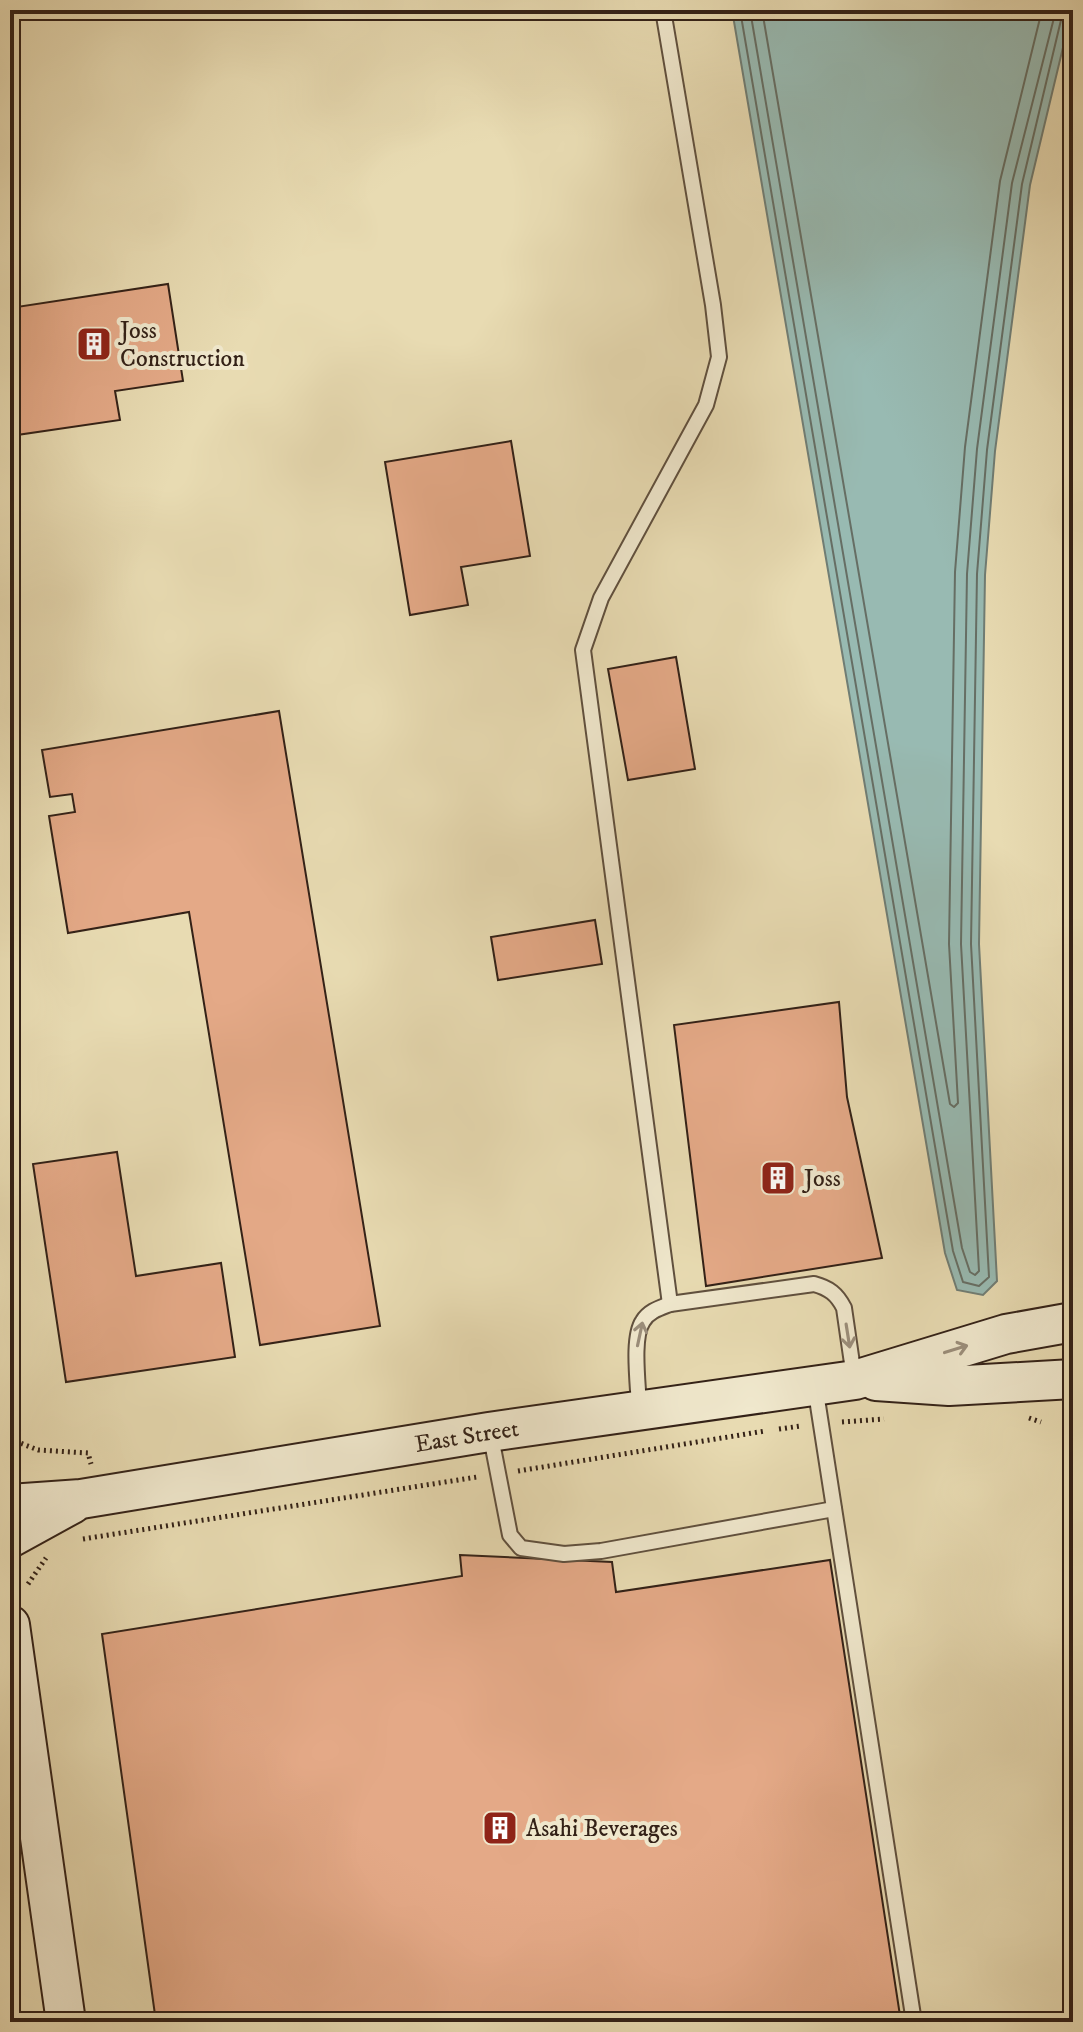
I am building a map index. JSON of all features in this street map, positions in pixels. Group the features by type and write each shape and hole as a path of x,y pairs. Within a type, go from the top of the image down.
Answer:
{"main road":[{"name":"East Street","path":"10,1504 81,1499 489,1432 855,1380 1006,1334 1073,1322"},
{"name":"East Street","path":"855,1380 949,1386 1073,1379"},
{"name":"East Street","path":"10,1538 81,1499"},
{"path":"12,1647 66,2022"}],"lane":[{"path":"663,10 719,357 706,405 601,598 583,650 670,1304"},
{"path":"639,1411 637,1348 641,1323 649,1313 670,1304 793,1286 814,1284 828,1288 839,1298 844,1308 855,1380"},
{"path":"815,1386 914,2022"},
{"path":"489,1432 510,1535 521,1548 564,1554 601,1551 834,1509"}],"path":[{"path":"1018,1415 1041,1422"},
{"path":"109,1535 821,1424 888,1418"}],"water":[{"path":"732,10 1072,10 1030,185 995,451 985,575 979,944 997,1281 983,1295 957,1290 945,1253"}],"building":[{"name":"Joss Construction","path":"168,284 183,381 115,391 120,420 10,436 10,308"},
{"path":"511,441 530,556 461,567 468,605 410,615 385,462"},
{"path":"676,657 695,769 628,780 608,669"},
{"path":"279,711 380,1326 260,1345 189,912 68,933 49,816 75,812 72,794 50,797 42,750"},
{"path":"595,920 602,964 498,980 491,937"},
{"name":"Joss","path":"839,1002 847,1097 882,1258 706,1286 674,1025"},
{"path":"117,1152 136,1276 221,1263 235,1357 66,1382 33,1164"},
{"name":"Asahi Beverages","path":"460,1555 612,1562 616,1592 830,1560 901,2022 156,2022 102,1634 462,1576"}],"place":[{"name":"Joss Construction","path":"94,344"},
{"name":"Joss","path":"778,1178"},
{"name":"Asahi Beverages","path":"500,1828"}]}
